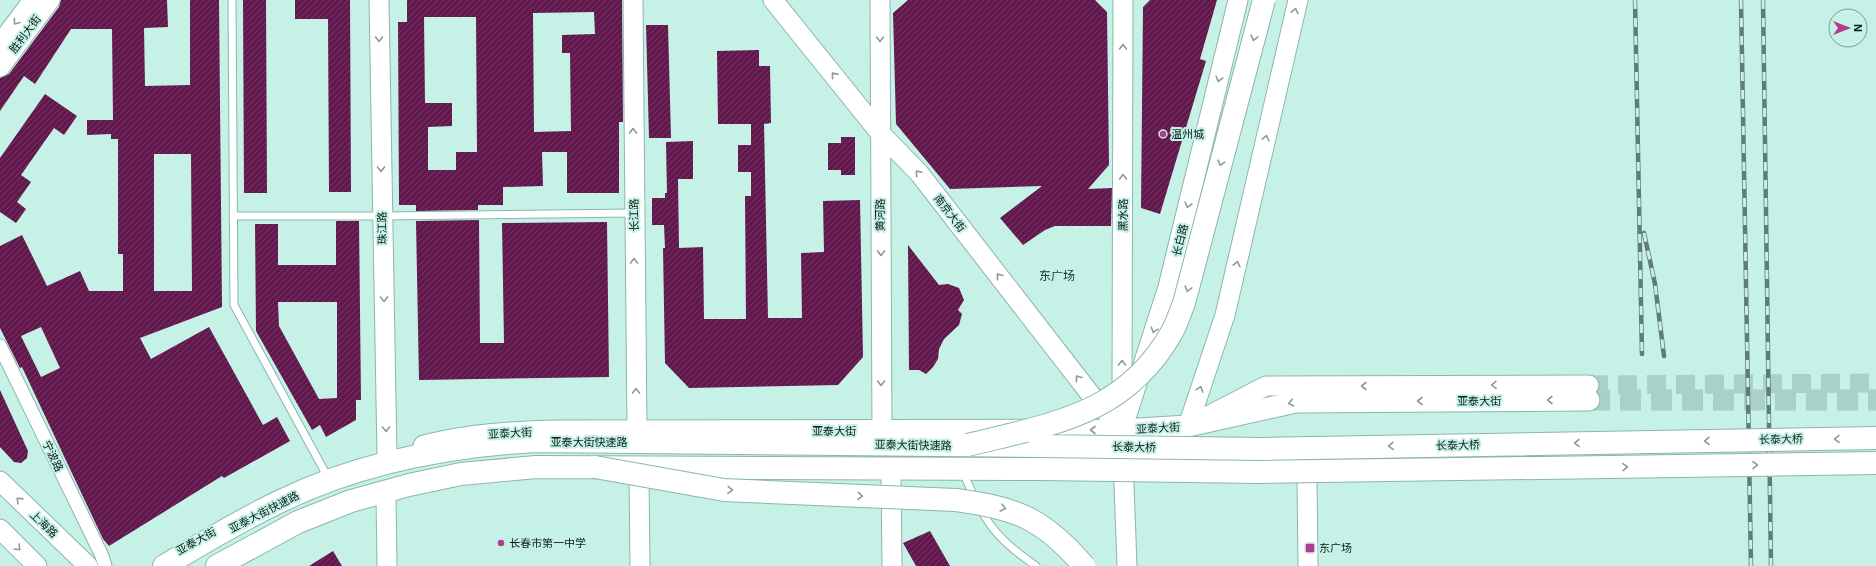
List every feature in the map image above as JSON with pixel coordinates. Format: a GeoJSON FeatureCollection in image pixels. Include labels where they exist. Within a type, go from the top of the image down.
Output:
{"type":"FeatureCollection","features":[{"type":"Feature","properties":{"kind":"highway"},"geometry":{"type":"LineString","coordinates":[[968,446],[1064,421],[1088,410],[1111,398],[1130,383],[1148,367],[1160,351],[1173,330],[1184,304],[1264,0]]}},
{"type":"Feature","properties":{"kind":"highway","name":"长泰大桥"},"geometry":{"type":"LineString","coordinates":[[1039,446],[1261,449],[1876,438]]}},
{"type":"Feature","properties":{"kind":"highway","name":"亚泰大街快速路"},"geometry":{"type":"LineString","coordinates":[[164,566],[284,500],[341,477],[406,458],[450,449],[535,441],[1039,446]]}},
{"type":"Feature","properties":{"kind":"highway","name":"亚泰大街快速路"},"geometry":{"type":"LineString","coordinates":[[217,566],[298,522],[351,501],[409,485],[461,474],[536,467],[1040,469],[1260,472],[1876,463]]}},
{"type":"Feature","properties":{"kind":"highway"},"geometry":{"type":"LineString","coordinates":[[595,467],[724,490],[956,500],[990,505],[1012,510],[1034,521],[1057,538],[1084,566]]}},
{"type":"Feature","properties":{"kind":"main road","name":"亚泰大街"},"geometry":{"type":"LineString","coordinates":[[152,566],[265,503],[326,474],[456,438],[498,432],[637,430],[1122,430],[1188,426],[1296,402],[1589,392]]}},
{"type":"Feature","properties":{"kind":"main road"},"geometry":{"type":"LineString","coordinates":[[228,566],[284,535],[351,507],[386,496],[427,486],[493,476],[639,474],[1124,478],[1420,459],[1591,466]]}},
{"type":"Feature","properties":{"kind":"street","name":"胜利大街"},"geometry":{"type":"LineString","coordinates":[[0,44],[33,0]]}},
{"type":"Feature","properties":{"kind":"street","name":"胜利大街"},"geometry":{"type":"LineString","coordinates":[[0,67],[50,0]]}},
{"type":"Feature","properties":{"kind":"street","name":"珠江路"},"geometry":{"type":"LineString","coordinates":[[378,0],[387,456]]}},
{"type":"Feature","properties":{"kind":"street","name":"长江路"},"geometry":{"type":"LineString","coordinates":[[633,0],[637,430]]}},
{"type":"Feature","properties":{"kind":"street","name":"南京大街"},"geometry":{"type":"LineString","coordinates":[[773,0],[880,133],[919,173],[1091,395],[1122,430]]}},
{"type":"Feature","properties":{"kind":"street","name":"黄河路"},"geometry":{"type":"LineString","coordinates":[[880,0],[882,431]]}},
{"type":"Feature","properties":{"kind":"street","name":"黑水路"},"geometry":{"type":"LineString","coordinates":[[1122,430],[1123,0]]}},
{"type":"Feature","properties":{"kind":"street","name":"长白路"},"geometry":{"type":"LineString","coordinates":[[1124,478],[1122,430],[1168,287],[1238,0]]}},
{"type":"Feature","properties":{"kind":"street"},"geometry":{"type":"LineString","coordinates":[[1188,426],[1225,315],[1298,0]]}},
{"type":"Feature","properties":{"kind":"street","name":"宁波路"},"geometry":{"type":"LineString","coordinates":[[0,346],[102,556],[105,566]]}},
{"type":"Feature","properties":{"kind":"street"},"geometry":{"type":"LineString","coordinates":[[1127,566],[1124,478],[1307,479],[1591,466]]}},
{"type":"Feature","properties":{"kind":"street"},"geometry":{"type":"LineString","coordinates":[[639,474],[640,566]]}},
{"type":"Feature","properties":{"kind":"street"},"geometry":{"type":"LineString","coordinates":[[891,477],[892,566]]}},
{"type":"Feature","properties":{"kind":"street"},"geometry":{"type":"LineString","coordinates":[[1307,479],[1308,566]]}},
{"type":"Feature","properties":{"kind":"street","name":"上海路"},"geometry":{"type":"LineString","coordinates":[[0,481],[88,566]]}},
{"type":"Feature","properties":{"kind":"street"},"geometry":{"type":"LineString","coordinates":[[386,496],[387,566]]}},
{"type":"Feature","properties":{"kind":"street"},"geometry":{"type":"LineString","coordinates":[[0,529],[37,566]]}},
{"type":"Feature","properties":{"kind":"lane"},"geometry":{"type":"LineString","coordinates":[[232,0],[234,305],[326,474]]}},
{"type":"Feature","properties":{"kind":"lane"},"geometry":{"type":"LineString","coordinates":[[233,216],[634,213]]}},
{"type":"Feature","properties":{"kind":"lane"},"geometry":{"type":"LineString","coordinates":[[965,477],[987,522],[1010,548],[1036,566]]}},
{"type":"Feature","properties":{"kind":"building"},"geometry":{"type":"Polygon","coordinates":[[[61,0],[167,0],[168,27],[144,28],[145,86],[190,85],[190,0],[219,0],[222,307],[140,338],[151,359],[209,327],[263,425],[277,417],[290,441],[224,478],[222,476],[109,546],[103,539],[22,367],[20,368],[0,328],[0,246],[22,235],[47,286],[80,271],[89,291],[123,291],[123,254],[118,254],[118,139],[111,139],[111,134],[87,135],[87,120],[113,120],[112,29],[71,29],[35,84],[24,76],[0,111],[0,78],[9,74],[59,7],[61,0]],[[154,154],[154,291],[192,291],[191,154],[154,154]],[[41,327],[21,336],[41,377],[60,368],[41,327]]]}},
{"type":"Feature","properties":{"kind":"building"},"geometry":{"type":"Polygon","coordinates":[[[243,0],[266,0],[267,193],[244,193],[243,0]]]}},
{"type":"Feature","properties":{"kind":"building"},"geometry":{"type":"Polygon","coordinates":[[[295,0],[350,0],[351,192],[329,192],[328,19],[295,19],[295,0]]]}},
{"type":"Feature","properties":{"kind":"building"},"geometry":{"type":"Polygon","coordinates":[[[407,0],[622,0],[623,122],[619,122],[619,193],[567,193],[567,152],[542,152],[543,186],[503,187],[503,205],[478,205],[478,210],[416,211],[416,205],[399,205],[398,22],[407,22],[407,0]],[[594,12],[533,13],[534,132],[571,131],[570,53],[562,53],[562,35],[595,34],[594,12]],[[424,17],[425,103],[452,103],[452,126],[428,127],[428,170],[456,170],[456,152],[477,152],[476,17],[424,17]]]}},
{"type":"Feature","properties":{"kind":"building"},"geometry":{"type":"Polygon","coordinates":[[[908,0],[1095,0],[1107,12],[1109,165],[1088,189],[1112,188],[1111,226],[1055,226],[1045,230],[1023,245],[1000,218],[1042,186],[950,189],[896,124],[893,13],[908,0]]]}},
{"type":"Feature","properties":{"kind":"building","name":"温州城"},"geometry":{"type":"Polygon","coordinates":[[[1150,0],[1217,0],[1200,59],[1206,61],[1160,214],[1141,208],[1143,7],[1150,0]]]}},
{"type":"Feature","properties":{"kind":"building"},"geometry":{"type":"Polygon","coordinates":[[[646,25],[668,25],[671,138],[649,138],[646,25]]]}},
{"type":"Feature","properties":{"kind":"building"},"geometry":{"type":"Polygon","coordinates":[[[759,50],[759,66],[770,66],[771,123],[764,124],[768,318],[802,318],[801,253],[824,252],[823,201],[860,200],[863,357],[838,385],[689,388],[665,363],[664,225],[652,225],[652,198],[665,198],[665,193],[667,193],[666,142],[693,141],[693,179],[678,179],[679,248],[703,247],[704,319],[746,319],[745,196],[751,196],[751,172],[738,172],[738,145],[751,145],[751,124],[718,124],[717,51],[759,50]]]}},
{"type":"Feature","properties":{"kind":"building"},"geometry":{"type":"Polygon","coordinates":[[[45,94],[77,116],[64,135],[54,128],[21,175],[31,182],[17,202],[26,209],[16,223],[0,212],[0,158],[45,94]]]}},
{"type":"Feature","properties":{"kind":"building"},"geometry":{"type":"Polygon","coordinates":[[[841,137],[855,137],[855,175],[841,175],[841,170],[828,170],[828,143],[841,143],[841,137]]]}},
{"type":"Feature","properties":{"kind":"building"},"geometry":{"type":"Polygon","coordinates":[[[479,220],[480,343],[504,343],[502,223],[607,222],[609,377],[419,380],[416,221],[479,220]]]}},
{"type":"Feature","properties":{"kind":"building"},"geometry":{"type":"Polygon","coordinates":[[[336,221],[359,221],[361,400],[356,400],[356,420],[326,437],[320,425],[312,430],[256,331],[255,224],[278,224],[278,265],[336,265],[336,221]],[[278,302],[279,326],[319,399],[337,398],[337,302],[278,302]]]}},
{"type":"Feature","properties":{"kind":"building"},"geometry":{"type":"Polygon","coordinates":[[[908,245],[939,285],[948,284],[959,288],[964,300],[958,310],[962,314],[959,325],[944,339],[939,349],[938,359],[926,374],[919,370],[909,370],[908,245]]]}},
{"type":"Feature","properties":{"kind":"building"},"geometry":{"type":"Polygon","coordinates":[[[0,390],[28,451],[27,458],[21,463],[14,462],[0,447],[0,390]]]}},
{"type":"Feature","properties":{"kind":"building"},"geometry":{"type":"Polygon","coordinates":[[[930,531],[950,566],[916,566],[903,543],[930,531]]]}},
{"type":"Feature","properties":{"kind":"building"},"geometry":{"type":"Polygon","coordinates":[[[333,551],[342,566],[309,566],[333,551]]]}},
{"type":"Feature","properties":{"kind":"tunnel"},"geometry":{"type":"LineString","coordinates":[[1589,385],[1876,383]]}},
{"type":"Feature","properties":{"kind":"tunnel"},"geometry":{"type":"LineString","coordinates":[[1589,400],[1876,400]]}},
{"type":"Feature","properties":{"kind":"railway"},"geometry":{"type":"LineString","coordinates":[[1635,0],[1642,354]]}},
{"type":"Feature","properties":{"kind":"railway"},"geometry":{"type":"LineString","coordinates":[[1741,0],[1751,566]]}},
{"type":"Feature","properties":{"kind":"railway"},"geometry":{"type":"LineString","coordinates":[[1763,0],[1771,566]]}},
{"type":"Feature","properties":{"kind":"railway"},"geometry":{"type":"LineString","coordinates":[[1644,233],[1655,284],[1664,356]]}},
{"type":"Feature","properties":{"kind":"place","name":"温州城"},"geometry":{"type":"Point","coordinates":[1163,134]}},
{"type":"Feature","properties":{"kind":"place","name":"长春市第一中学"},"geometry":{"type":"Point","coordinates":[501,543]}},
{"type":"Feature","properties":{"kind":"place","name":"东广场"},"geometry":{"type":"Point","coordinates":[1310,548]}},
{"type":"Feature","properties":{"kind":"district","name":"东广场"},"geometry":{"type":"Point","coordinates":[1057,276]}}]}
